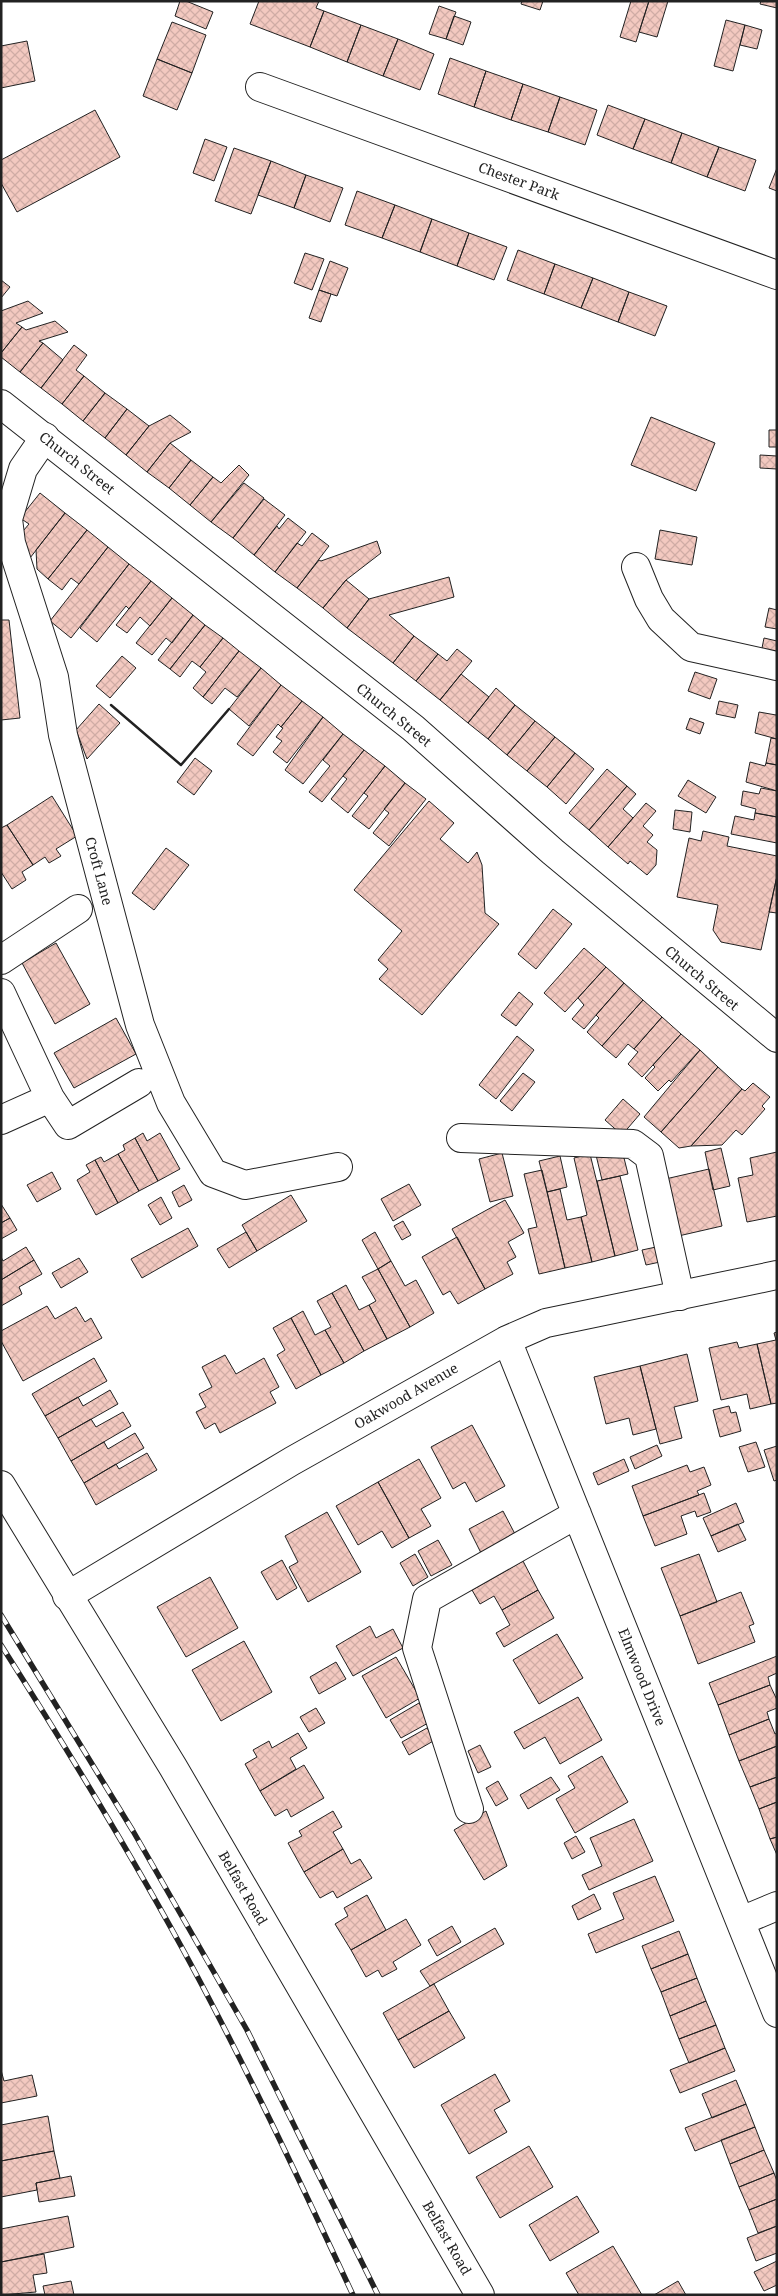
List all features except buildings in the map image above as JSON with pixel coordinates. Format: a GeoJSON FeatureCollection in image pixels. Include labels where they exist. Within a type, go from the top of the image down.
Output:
{"type":"FeatureCollection","features":[{"type":"Feature","properties":{"kind":"street","name":"Chester Park"},"geometry":{"type":"LineString","coordinates":[[260,87],[777,275]]}},
{"type":"Feature","properties":{"kind":"street","name":"Church Street"},"geometry":{"type":"LineString","coordinates":[[1,404],[412,728],[553,852],[777,1038]]}},
{"type":"Feature","properties":{"kind":"street","name":"Croft Lane"},"geometry":{"type":"LineString","coordinates":[[44,437],[24,469],[8,519],[11,543],[54,677],[63,735],[140,1025],[171,1103],[213,1173],[245,1185],[338,1167]]}},
{"type":"Feature","properties":{"kind":"street"},"geometry":{"type":"LineString","coordinates":[[636,567],[649,599],[662,619],[691,647],[777,666]]}},
{"type":"Feature","properties":{"kind":"street"},"geometry":{"type":"LineString","coordinates":[[1,960],[78,909]]}},
{"type":"Feature","properties":{"kind":"street"},"geometry":{"type":"LineString","coordinates":[[1,993],[50,1098],[68,1125],[139,1083]]}},
{"type":"Feature","properties":{"kind":"street"},"geometry":{"type":"LineString","coordinates":[[1,1120],[50,1098]]}},
{"type":"Feature","properties":{"kind":"street"},"geometry":{"type":"LineString","coordinates":[[460,1138],[633,1144],[649,1156],[680,1296]]}},
{"type":"Feature","properties":{"kind":"street","name":"Oakwood Avenue"},"geometry":{"type":"LineString","coordinates":[[67,1596],[300,1456],[507,1340],[546,1323],[777,1275]]}},
{"type":"Feature","properties":{"kind":"street","name":"Elmwood Drive"},"geometry":{"type":"LineString","coordinates":[[507,1340],[777,2013]]}},
{"type":"Feature","properties":{"kind":"street","name":"Belfast Road"},"geometry":{"type":"LineString","coordinates":[[1,1485],[173,1767],[480,2295]]}},
{"type":"Feature","properties":{"kind":"street"},"geometry":{"type":"LineString","coordinates":[[469,1809],[417,1648],[427,1599],[577,1514]]}},
{"type":"Feature","properties":{"kind":"street"},"geometry":{"type":"LineString","coordinates":[[741,1921],[777,1906]]}},
{"type":"Feature","properties":{"kind":"railway"},"geometry":{"type":"LineString","coordinates":[[1,1615],[133,1831],[247,2030],[378,2295]]}},
{"type":"Feature","properties":{"kind":"railway"},"geometry":{"type":"LineString","coordinates":[[1,1645],[94,1794],[181,1946],[248,2075],[353,2295]]}},
{"type":"Feature","properties":{"kind":"wall"},"geometry":{"type":"LineString","coordinates":[[111,705],[181,765],[229,709]]}}]}
